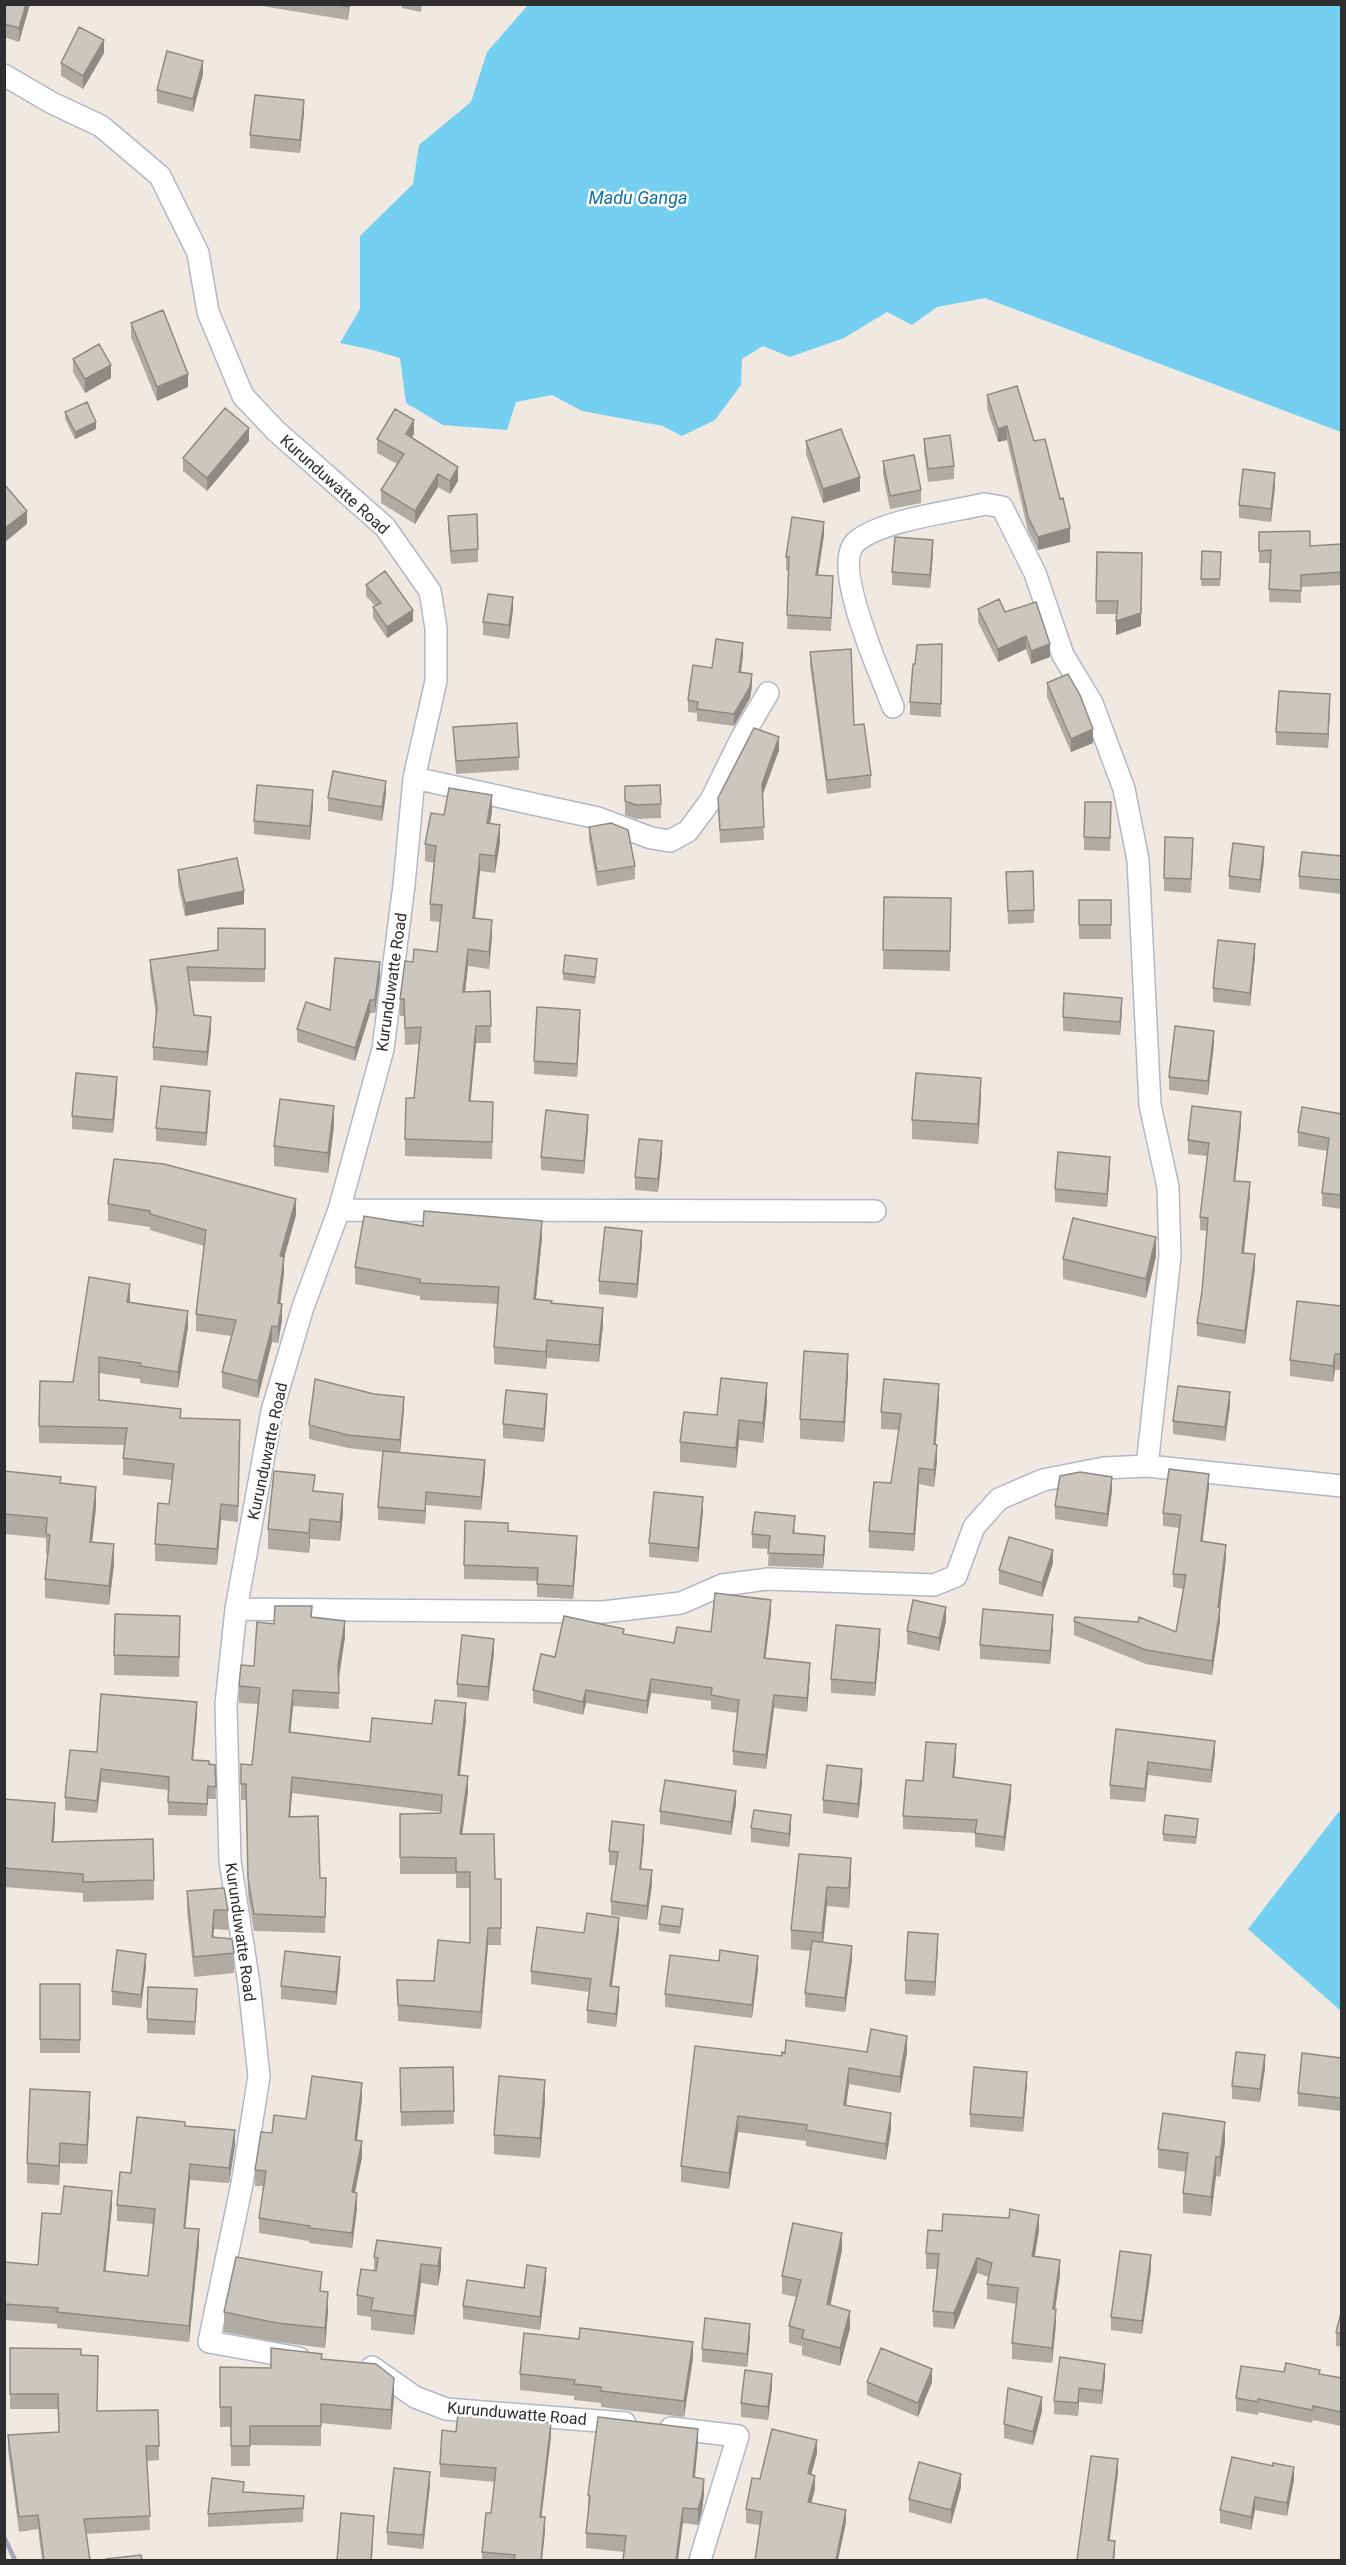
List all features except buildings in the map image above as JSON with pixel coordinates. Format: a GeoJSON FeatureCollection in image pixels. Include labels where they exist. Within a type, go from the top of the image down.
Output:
{"type":"FeatureCollection","features":[{"type":"Feature","properties":{"kind":"street","name":"Kurunduwatte Road"},"geometry":{"type":"LineString","coordinates":[[4,75],[52,103],[101,126],[160,176],[198,253],[208,312],[243,396],[276,431],[386,527],[430,591],[436,628],[436,681],[414,778],[404,885],[383,1049],[339,1210],[303,1307],[272,1411],[236,1609],[226,1704],[230,1861],[249,1984],[258,2076],[243,2184],[208,2342],[320,2360]]}},
{"type":"Feature","properties":{"kind":"street"},"geometry":{"type":"LineString","coordinates":[[893,707],[854,600],[847,565],[849,553],[855,542],[882,528],[985,504],[1002,507],[1035,573],[1063,655],[1092,703],[1124,789],[1138,860],[1150,1105],[1168,1187],[1170,1257],[1148,1466]]}},
{"type":"Feature","properties":{"kind":"street"},"geometry":{"type":"LineString","coordinates":[[414,778],[598,818],[651,838],[670,841],[688,831],[711,800],[742,736],[768,693]]}},
{"type":"Feature","properties":{"kind":"street"},"geometry":{"type":"LineString","coordinates":[[339,1210],[875,1211]]}},
{"type":"Feature","properties":{"kind":"street"},"geometry":{"type":"LineString","coordinates":[[236,1609],[603,1612],[681,1603],[722,1585],[768,1579],[934,1585],[956,1575],[974,1527],[999,1499],[1043,1480],[1104,1468],[1148,1466],[1341,1486]]}},
{"type":"Feature","properties":{"kind":"street","name":"Kurunduwatte Road"},"geometry":{"type":"LineString","coordinates":[[353,2365],[376,2367],[415,2397],[446,2409],[591,2419],[738,2436],[700,2560]]}},
{"type":"Feature","properties":{"kind":"water","name":"Madu Ganga"},"geometry":{"type":"Polygon","coordinates":[[[528,5],[1341,5],[1341,432],[985,298],[937,307],[912,325],[887,312],[844,338],[790,357],[763,346],[742,359],[741,385],[715,420],[682,436],[663,426],[582,411],[552,395],[516,402],[507,430],[443,425],[406,403],[400,358],[340,343],[360,309],[360,236],[413,184],[419,145],[471,102],[487,52],[528,5]]]}},
{"type":"Feature","properties":{"kind":"water"},"geometry":{"type":"Polygon","coordinates":[[[1341,1809],[1341,2011],[1248,1929],[1341,1809]]]}},
{"type":"Feature","properties":{"kind":"railway"},"geometry":{"type":"LineString","coordinates":[[4,2537],[15,2560]]}}]}
